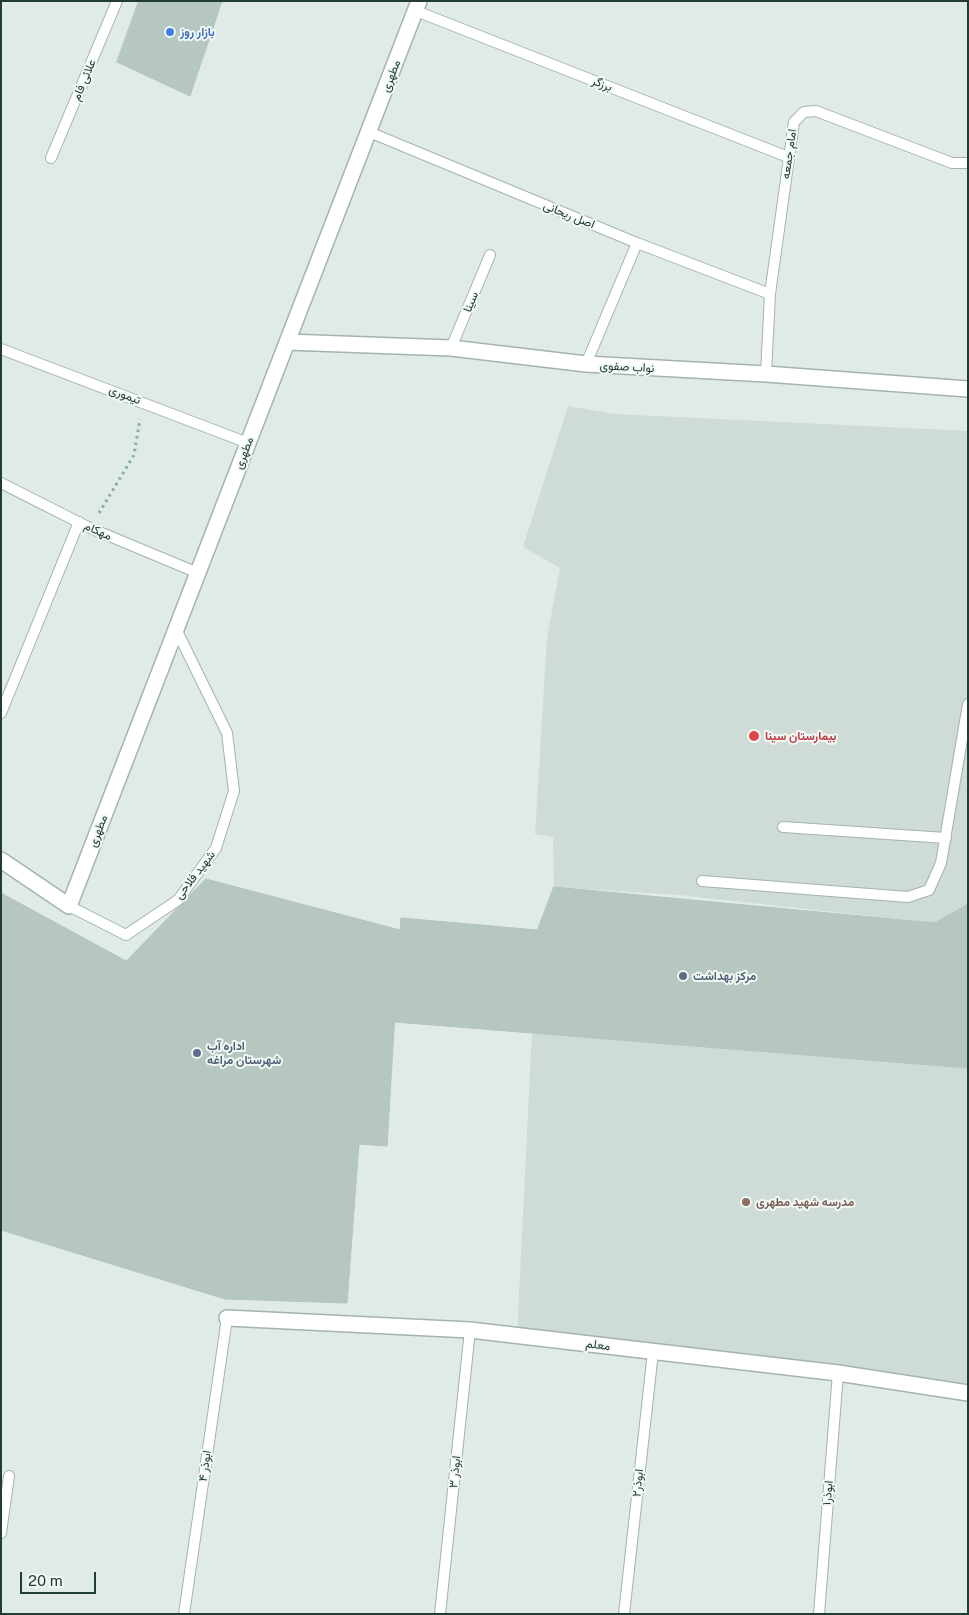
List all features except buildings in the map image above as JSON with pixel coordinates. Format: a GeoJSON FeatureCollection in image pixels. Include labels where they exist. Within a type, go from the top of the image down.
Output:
{"type":"FeatureCollection","features":[{"type":"Feature","properties":{"kind":"street","name":"مطهری"},"geometry":{"type":"LineString","coordinates":[[69,906],[418,6]]}},
{"type":"Feature","properties":{"kind":"street","name":"نواب صفوی"},"geometry":{"type":"LineString","coordinates":[[287,342],[451,348],[586,364],[766,374],[968,389]]}},
{"type":"Feature","properties":{"kind":"street","name":"شهید فلاحی"},"geometry":{"type":"LineString","coordinates":[[1,860],[69,906]]}},
{"type":"Feature","properties":{"kind":"street","name":"معلم"},"geometry":{"type":"LineString","coordinates":[[226,1318],[470,1330],[838,1373],[968,1394]]}},
{"type":"Feature","properties":{"kind":"lane","name":"علائی فام"},"geometry":{"type":"LineString","coordinates":[[51,158],[117,1]]}},
{"type":"Feature","properties":{"kind":"lane","name":"برزگر"},"geometry":{"type":"LineString","coordinates":[[418,6],[788,157]]}},
{"type":"Feature","properties":{"kind":"lane","name":"امام جمعه"},"geometry":{"type":"LineString","coordinates":[[766,374],[770,294],[794,122],[804,112],[816,111],[952,163],[968,163]]}},
{"type":"Feature","properties":{"kind":"lane","name":"اصل ریحانی"},"geometry":{"type":"LineString","coordinates":[[368,132],[637,243],[770,294]]}},
{"type":"Feature","properties":{"kind":"lane"},"geometry":{"type":"LineString","coordinates":[[586,364],[637,243]]}},
{"type":"Feature","properties":{"kind":"lane","name":"سینا"},"geometry":{"type":"LineString","coordinates":[[451,348],[490,255]]}},
{"type":"Feature","properties":{"kind":"lane","name":"تیموری"},"geometry":{"type":"LineString","coordinates":[[1,349],[248,443]]}},
{"type":"Feature","properties":{"kind":"lane","name":"مهکام"},"geometry":{"type":"LineString","coordinates":[[1,482],[90,528],[198,573]]}},
{"type":"Feature","properties":{"kind":"lane"},"geometry":{"type":"LineString","coordinates":[[1,713],[79,522]]}},
{"type":"Feature","properties":{"kind":"lane","name":"شهید فلاحی"},"geometry":{"type":"LineString","coordinates":[[69,906],[126,935],[178,900],[216,848],[234,791],[226,733],[176,629]]}},
{"type":"Feature","properties":{"kind":"lane"},"geometry":{"type":"LineString","coordinates":[[702,881],[908,896],[929,890],[941,863],[968,704]]}},
{"type":"Feature","properties":{"kind":"lane"},"geometry":{"type":"LineString","coordinates":[[784,827],[946,838]]}},
{"type":"Feature","properties":{"kind":"lane","name":"ابوذر ۴"},"geometry":{"type":"LineString","coordinates":[[184,1614],[226,1318]]}},
{"type":"Feature","properties":{"kind":"lane","name":"ابوذر ۳"},"geometry":{"type":"LineString","coordinates":[[440,1614],[470,1330]]}},
{"type":"Feature","properties":{"kind":"lane","name":"ابوذر۲"},"geometry":{"type":"LineString","coordinates":[[624,1614],[653,1352]]}},
{"type":"Feature","properties":{"kind":"lane","name":"ابوذر۱"},"geometry":{"type":"LineString","coordinates":[[818,1614],[838,1373]]}},
{"type":"Feature","properties":{"kind":"lane"},"geometry":{"type":"LineString","coordinates":[[1,1534],[9,1476]]}},
{"type":"Feature","properties":{"kind":"path"},"geometry":{"type":"LineString","coordinates":[[90,528],[134,455],[138,426],[147,403]]}},
{"type":"Feature","properties":{"kind":"shaded area","name":"بیمارستان سینا"},"geometry":{"type":"Polygon","coordinates":[[[568,406],[615,414],[968,431],[968,904],[935,923],[679,895],[554,887],[553,837],[535,834],[547,638],[560,568],[523,547],[568,406]]]}},
{"type":"Feature","properties":{"kind":"shaded area","name":"مدرسه شهید مطهری"},"geometry":{"type":"Polygon","coordinates":[[[532,1033],[968,1068],[968,1393],[517,1335],[532,1033]]]}},
{"type":"Feature","properties":{"kind":"place","name":"بازار روز"},"geometry":{"type":"Point","coordinates":[170,32]}},
{"type":"Feature","properties":{"kind":"place","name":"بیمارستان سینا"},"geometry":{"type":"Point","coordinates":[754,736]}},
{"type":"Feature","properties":{"kind":"place","name":"مرکز بهداشت"},"geometry":{"type":"Point","coordinates":[683,976]}},
{"type":"Feature","properties":{"kind":"place","name":"اداره آب شهرستان مراغه"},"geometry":{"type":"Point","coordinates":[197,1053]}},
{"type":"Feature","properties":{"kind":"place","name":"مدرسه شهید مطهری"},"geometry":{"type":"Point","coordinates":[746,1202]}}]}
